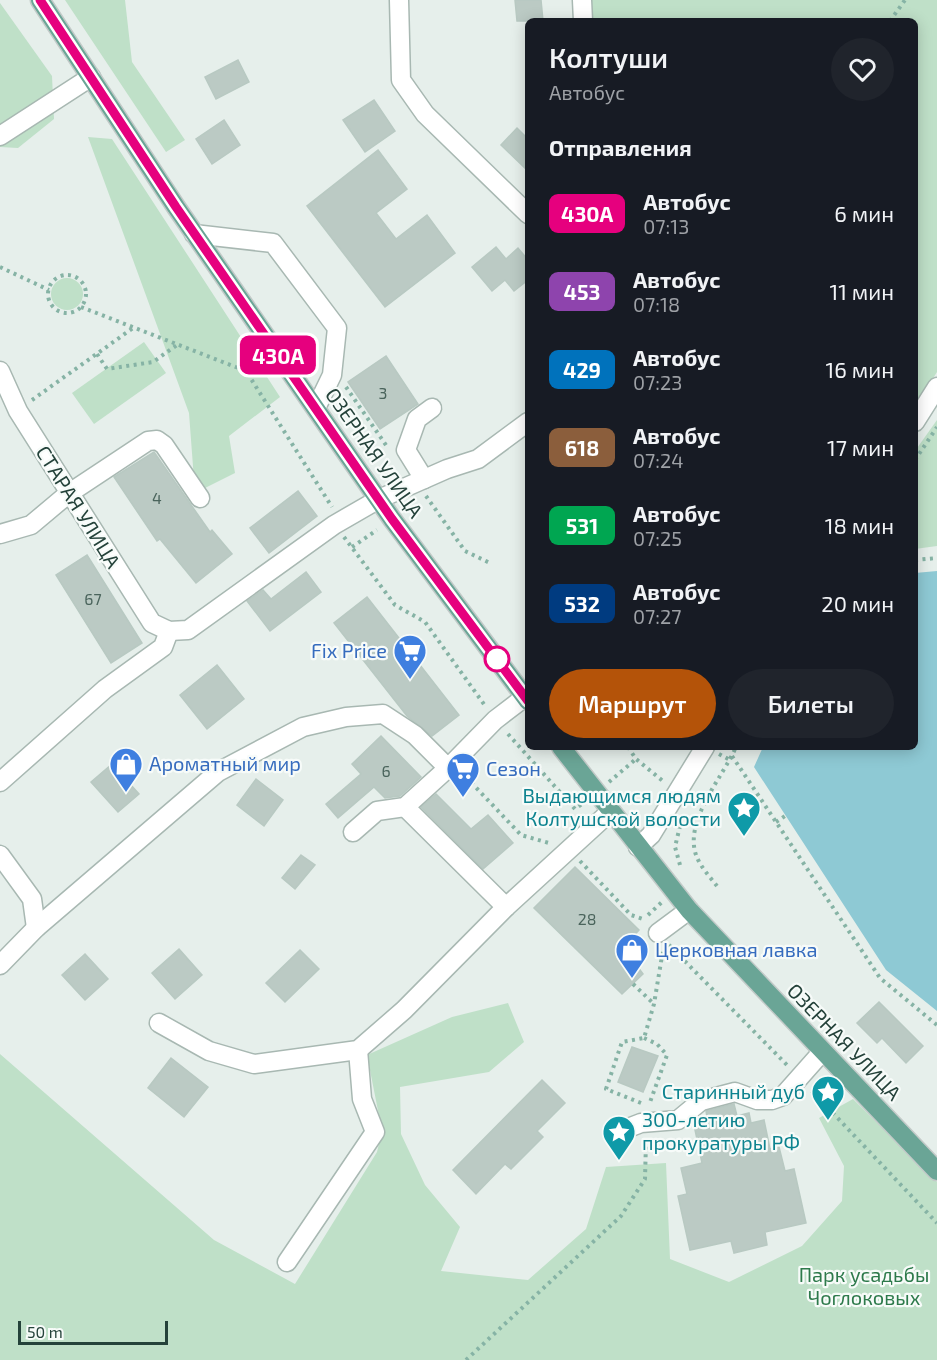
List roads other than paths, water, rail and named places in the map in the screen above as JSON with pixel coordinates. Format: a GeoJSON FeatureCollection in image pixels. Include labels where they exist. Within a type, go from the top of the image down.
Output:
{"type":"FeatureCollection","features":[{"type":"Feature","properties":{"kind":"main road","name":"ОЗЕРНАЯ УЛИЦА"},"geometry":{"type":"LineString","coordinates":[[40,0],[194,234],[379,499],[525,696]]}},
{"type":"Feature","properties":{"kind":"main road","name":"ОЗЕРНАЯ УЛИЦА"},"geometry":{"type":"LineString","coordinates":[[563,750],[689,910],[937,1172]]}},
{"type":"Feature","properties":{"kind":"street"},"geometry":{"type":"LineString","coordinates":[[399,0],[401,80],[425,114],[525,211]]}},
{"type":"Feature","properties":{"kind":"street"},"geometry":{"type":"LineString","coordinates":[[582,0],[583,18]]}},
{"type":"Feature","properties":{"kind":"street"},"geometry":{"type":"LineString","coordinates":[[0,136],[91,77]]}},
{"type":"Feature","properties":{"kind":"street"},"geometry":{"type":"LineString","coordinates":[[194,234],[273,243],[337,328],[332,375],[316,408]]}},
{"type":"Feature","properties":{"kind":"street","name":"СТАРАЯ УЛИЦА"},"geometry":{"type":"LineString","coordinates":[[0,371],[18,411],[68,494],[152,623],[169,631]]}},
{"type":"Feature","properties":{"kind":"street"},"geometry":{"type":"LineString","coordinates":[[918,417],[937,387]]}},
{"type":"Feature","properties":{"kind":"street"},"geometry":{"type":"LineString","coordinates":[[424,479],[406,450],[417,419],[432,408]]}},
{"type":"Feature","properties":{"kind":"street"},"geometry":{"type":"LineString","coordinates":[[0,782],[105,689],[163,647],[169,631],[188,630],[338,523],[379,499],[478,459],[525,424]]}},
{"type":"Feature","properties":{"kind":"street"},"geometry":{"type":"LineString","coordinates":[[0,534],[31,525],[68,494],[148,441],[157,440],[164,445],[200,498]]}},
{"type":"Feature","properties":{"kind":"street"},"geometry":{"type":"LineString","coordinates":[[353,832],[377,811],[405,807],[448,768],[495,720],[525,700]]}},
{"type":"Feature","properties":{"kind":"street"},"geometry":{"type":"LineString","coordinates":[[0,965],[36,928],[218,772],[303,727],[346,717],[383,714],[415,735],[448,768]]}},
{"type":"Feature","properties":{"kind":"street"},"geometry":{"type":"LineString","coordinates":[[638,847],[651,835],[709,755]]}},
{"type":"Feature","properties":{"kind":"street"},"geometry":{"type":"LineString","coordinates":[[405,807],[506,907]]}},
{"type":"Feature","properties":{"kind":"street"},"geometry":{"type":"LineString","coordinates":[[159,1023],[209,1051],[254,1064],[358,1050],[404,1010],[506,907],[611,811]]}},
{"type":"Feature","properties":{"kind":"street"},"geometry":{"type":"LineString","coordinates":[[0,855],[32,899],[36,928]]}},
{"type":"Feature","properties":{"kind":"street"},"geometry":{"type":"LineString","coordinates":[[658,933],[689,910]]}},
{"type":"Feature","properties":{"kind":"street"},"geometry":{"type":"LineString","coordinates":[[287,1262],[375,1132],[362,1099],[358,1050]]}},
{"type":"Feature","properties":{"kind":"street"},"geometry":{"type":"LineString","coordinates":[[623,1130],[647,1123],[678,1120],[701,1101],[735,1092],[757,1100],[772,1100],[783,1096],[822,1053]]}},
{"type":"Feature","properties":{"kind":"water"},"geometry":{"type":"Polygon","coordinates":[[[937,571],[937,1011],[886,970],[754,767],[762,750],[918,750],[918,573],[937,571]]]}},
{"type":"Feature","properties":{"kind":"place","name":"Fix Price"},"geometry":{"type":"Point","coordinates":[410,680]}},
{"type":"Feature","properties":{"kind":"place","name":"Ароматный мир"},"geometry":{"type":"Point","coordinates":[126,793]}},
{"type":"Feature","properties":{"kind":"place","name":"Сезон"},"geometry":{"type":"Point","coordinates":[463,798]}},
{"type":"Feature","properties":{"kind":"place","name":"Выдающимся людям Колтушской волости"},"geometry":{"type":"Point","coordinates":[744,837]}},
{"type":"Feature","properties":{"kind":"place","name":"Церковная лавка"},"geometry":{"type":"Point","coordinates":[632,979]}},
{"type":"Feature","properties":{"kind":"place","name":"Старинный дуб"},"geometry":{"type":"Point","coordinates":[828,1121]}},
{"type":"Feature","properties":{"kind":"place","name":"300-летию прокуратуры РФ"},"geometry":{"type":"Point","coordinates":[619,1161]}},
{"type":"Feature","properties":{"kind":"park label","name":"Парк усадьбы Чоглоковых"},"geometry":{"type":"Point","coordinates":[864,1286]}}]}
